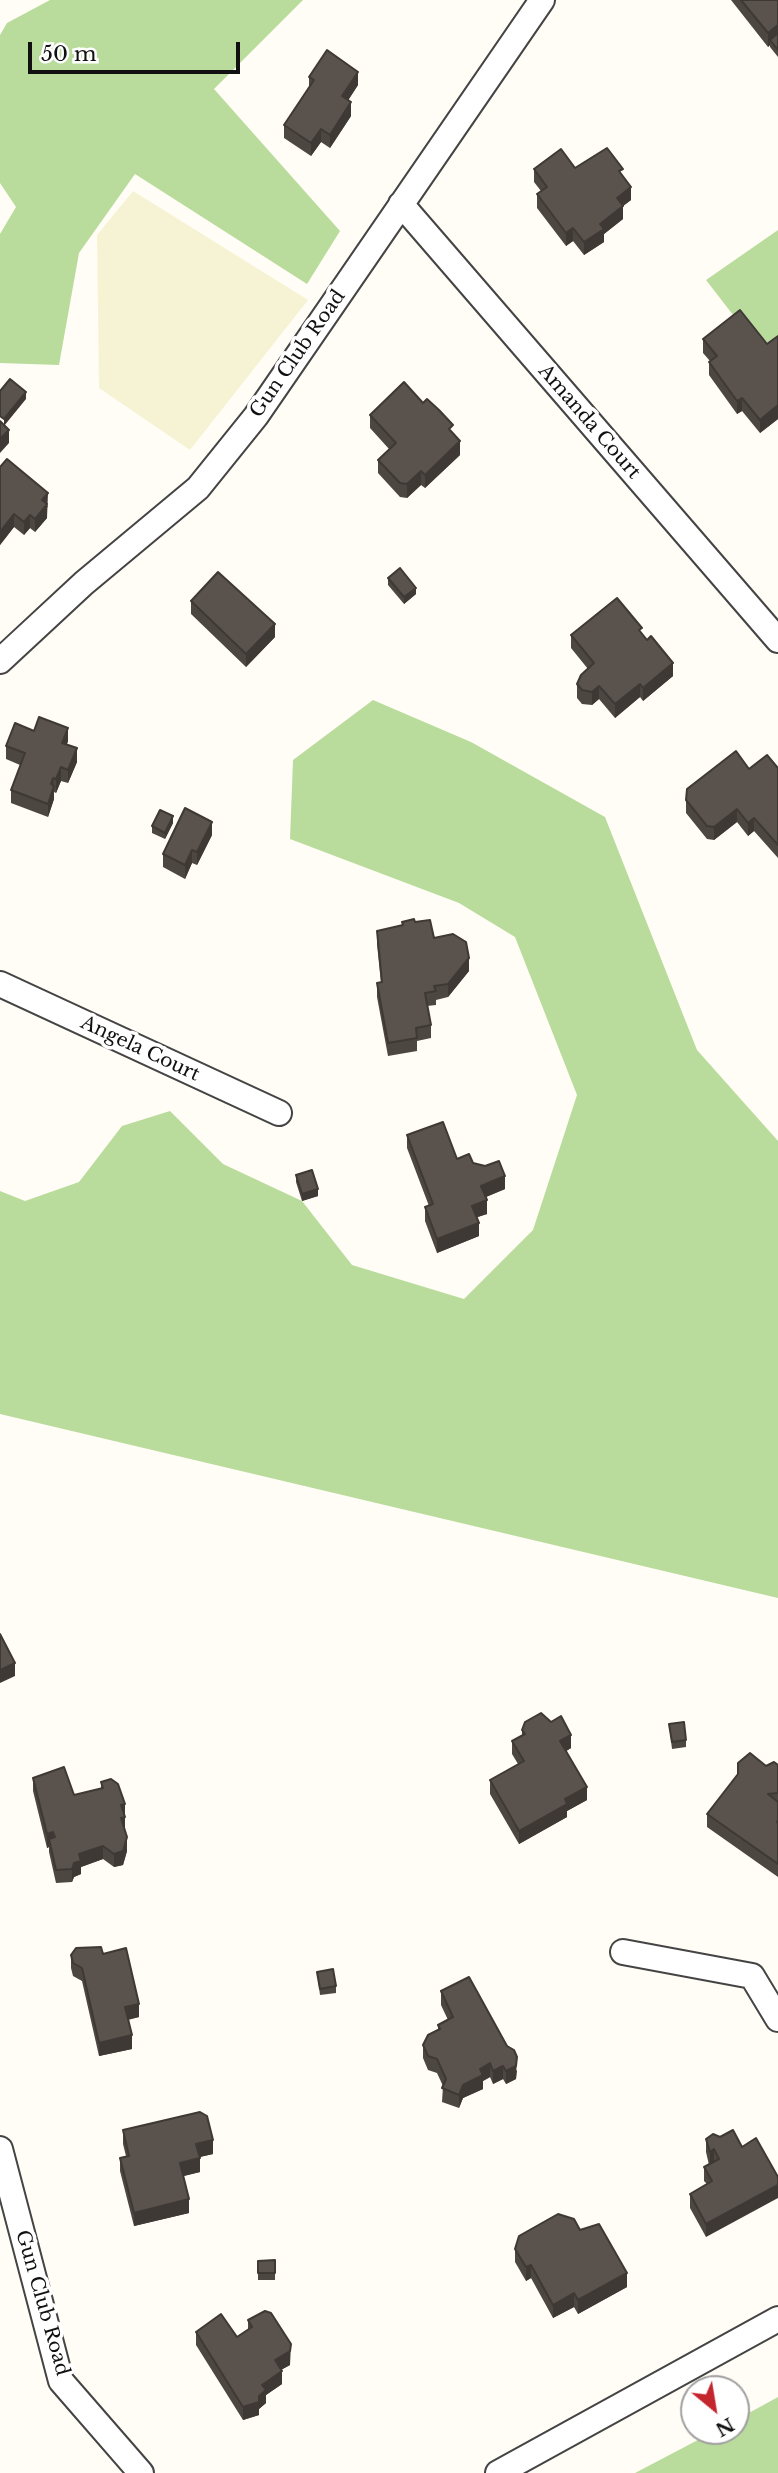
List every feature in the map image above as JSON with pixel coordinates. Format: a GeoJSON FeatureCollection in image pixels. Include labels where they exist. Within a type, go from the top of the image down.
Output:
{"type":"FeatureCollection","features":[{"type":"Feature","properties":{"kind":"street","name":"Gun Club Road"},"geometry":{"type":"LineString","coordinates":[[0,661],[84,583],[198,488],[256,416],[542,0]]}},
{"type":"Feature","properties":{"kind":"street","name":"Amanda Court"},"geometry":{"type":"LineString","coordinates":[[401,204],[778,640]]}},
{"type":"Feature","properties":{"kind":"street","name":"Angela Court"},"geometry":{"type":"LineString","coordinates":[[0,984],[279,1113]]}},
{"type":"Feature","properties":{"kind":"street"},"geometry":{"type":"LineString","coordinates":[[623,1952],[752,1976],[778,2019]]}},
{"type":"Feature","properties":{"kind":"street","name":"Gun Club Road"},"geometry":{"type":"LineString","coordinates":[[0,2149],[61,2381],[141,2473]]}},
{"type":"Feature","properties":{"kind":"street"},"geometry":{"type":"LineString","coordinates":[[498,2473],[778,2319]]}},
{"type":"Feature","properties":{"kind":"shaded area"},"geometry":{"type":"Polygon","coordinates":[[[133,191],[308,300],[190,450],[99,388],[97,235],[133,191]]]}},
{"type":"Feature","properties":{"kind":"green space"},"geometry":{"type":"Polygon","coordinates":[[[50,0],[303,0],[214,89],[340,231],[307,284],[135,174],[79,253],[59,365],[0,363],[0,234],[16,207],[0,183],[0,35],[7,23],[50,0]]]}},
{"type":"Feature","properties":{"kind":"green space"},"geometry":{"type":"Polygon","coordinates":[[[778,230],[778,373],[706,280],[778,230]]]}},
{"type":"Feature","properties":{"kind":"green space"},"geometry":{"type":"Polygon","coordinates":[[[373,700],[471,742],[605,817],[697,1050],[778,1141],[778,1598],[0,1414],[0,1191],[25,1201],[79,1182],[122,1126],[170,1111],[223,1164],[302,1201],[352,1265],[464,1299],[533,1230],[577,1095],[515,937],[459,903],[290,839],[293,760],[373,700]]]}},
{"type":"Feature","properties":{"kind":"green space"},"geometry":{"type":"Polygon","coordinates":[[[778,2397],[778,2473],[635,2473],[688,2445],[750,2445],[750,2412],[778,2397]]]}},
{"type":"Feature","properties":{"kind":"building"},"geometry":{"type":"Polygon","coordinates":[[[741,0],[778,0],[778,25],[768,33],[741,0]]]}},
{"type":"Feature","properties":{"kind":"building"},"geometry":{"type":"Polygon","coordinates":[[[778,33],[778,50],[770,40],[778,33]]]}},
{"type":"Feature","properties":{"kind":"building"},"geometry":{"type":"Polygon","coordinates":[[[327,50],[358,72],[342,96],[351,102],[330,135],[321,129],[311,143],[284,125],[314,80],[309,77],[327,50]]]}},
{"type":"Feature","properties":{"kind":"building"},"geometry":{"type":"Polygon","coordinates":[[[607,148],[623,169],[619,171],[631,187],[617,198],[623,206],[600,224],[604,229],[584,242],[573,228],[566,233],[537,194],[547,187],[534,169],[561,149],[575,168],[607,148]]]}},
{"type":"Feature","properties":{"kind":"building"},"geometry":{"type":"Polygon","coordinates":[[[740,310],[767,344],[778,336],[778,405],[760,420],[742,398],[737,401],[709,362],[717,356],[703,339],[740,310]]]}},
{"type":"Feature","properties":{"kind":"building"},"geometry":{"type":"Polygon","coordinates":[[[10,379],[26,392],[4,419],[0,416],[0,391],[10,379]]]}},
{"type":"Feature","properties":{"kind":"building"},"geometry":{"type":"Polygon","coordinates":[[[404,382],[423,403],[427,399],[439,410],[453,425],[449,429],[460,441],[425,475],[421,471],[407,484],[400,483],[378,460],[396,443],[370,415],[404,382]]]}},
{"type":"Feature","properties":{"kind":"building"},"geometry":{"type":"Polygon","coordinates":[[[0,421],[9,430],[0,439],[0,421]]]}},
{"type":"Feature","properties":{"kind":"building"},"geometry":{"type":"Polygon","coordinates":[[[7,459],[48,493],[42,500],[47,504],[35,519],[30,515],[24,522],[14,514],[0,532],[0,467],[7,459]]]}},
{"type":"Feature","properties":{"kind":"building"},"geometry":{"type":"Polygon","coordinates":[[[400,568],[416,588],[404,597],[388,578],[400,568]]]}},
{"type":"Feature","properties":{"kind":"building"},"geometry":{"type":"Polygon","coordinates":[[[218,572],[275,624],[246,654],[191,601],[218,572]]]}},
{"type":"Feature","properties":{"kind":"building"},"geometry":{"type":"Polygon","coordinates":[[[617,598],[642,628],[639,630],[647,640],[651,636],[673,663],[643,688],[640,684],[615,704],[599,686],[592,692],[582,690],[577,684],[581,675],[594,663],[571,635],[617,598]]]}},
{"type":"Feature","properties":{"kind":"building"},"geometry":{"type":"Polygon","coordinates":[[[39,717],[68,728],[62,743],[77,748],[68,770],[61,767],[56,779],[53,778],[51,784],[54,786],[48,804],[11,790],[25,753],[6,746],[15,723],[34,731],[39,717]]]}},
{"type":"Feature","properties":{"kind":"building"},"geometry":{"type":"Polygon","coordinates":[[[736,751],[749,769],[767,755],[778,768],[778,845],[754,818],[748,823],[737,809],[714,827],[707,826],[686,800],[687,789],[736,751]]]}},
{"type":"Feature","properties":{"kind":"building"},"geometry":{"type":"Polygon","coordinates":[[[185,808],[212,822],[197,852],[192,850],[185,865],[163,854],[185,808]]]}},
{"type":"Feature","properties":{"kind":"building"},"geometry":{"type":"Polygon","coordinates":[[[160,810],[173,816],[165,833],[152,826],[160,810]]]}},
{"type":"Feature","properties":{"kind":"building"},"geometry":{"type":"Polygon","coordinates":[[[414,919],[415,922],[430,920],[434,938],[453,934],[466,942],[469,958],[448,984],[434,986],[436,991],[425,993],[431,1025],[416,1028],[417,1038],[388,1043],[377,983],[382,982],[377,931],[403,925],[402,922],[414,919]]]}},
{"type":"Feature","properties":{"kind":"building"},"geometry":{"type":"Polygon","coordinates":[[[443,1122],[457,1159],[469,1154],[473,1163],[485,1166],[499,1161],[505,1176],[481,1186],[487,1200],[472,1206],[479,1223],[437,1239],[425,1207],[433,1204],[407,1135],[443,1122]]]}},
{"type":"Feature","properties":{"kind":"building"},"geometry":{"type":"Polygon","coordinates":[[[312,1170],[318,1189],[302,1194],[296,1175],[312,1170]]]}},
{"type":"Feature","properties":{"kind":"building"},"geometry":{"type":"Polygon","coordinates":[[[0,1634],[15,1663],[0,1670],[0,1634]]]}},
{"type":"Feature","properties":{"kind":"building"},"geometry":{"type":"Polygon","coordinates":[[[541,1713],[551,1722],[561,1716],[571,1735],[560,1741],[587,1787],[565,1799],[567,1804],[519,1831],[490,1780],[524,1761],[512,1741],[525,1734],[522,1730],[525,1722],[541,1713]]]}},
{"type":"Feature","properties":{"kind":"building"},"geometry":{"type":"Polygon","coordinates":[[[684,1722],[686,1740],[672,1742],[669,1724],[684,1722]]]}},
{"type":"Feature","properties":{"kind":"building"},"geometry":{"type":"Polygon","coordinates":[[[750,1753],[766,1766],[774,1762],[778,1765],[778,1793],[768,1794],[778,1802],[778,1864],[707,1814],[738,1774],[738,1763],[750,1753]]]}},
{"type":"Feature","properties":{"kind":"building"},"geometry":{"type":"Polygon","coordinates":[[[64,1767],[74,1795],[103,1788],[101,1782],[111,1779],[118,1784],[125,1804],[121,1805],[125,1817],[121,1818],[127,1837],[123,1851],[114,1854],[103,1846],[79,1854],[81,1861],[74,1863],[72,1869],[56,1870],[49,1839],[55,1837],[53,1832],[47,1834],[33,1778],[64,1767]]]}},
{"type":"Feature","properties":{"kind":"building"},"geometry":{"type":"Polygon","coordinates":[[[101,1947],[103,1954],[126,1948],[139,2004],[125,2007],[132,2035],[99,2043],[82,1968],[73,1963],[71,1955],[76,1948],[101,1947]]]}},
{"type":"Feature","properties":{"kind":"building"},"geometry":{"type":"Polygon","coordinates":[[[333,1969],[336,1986],[320,1989],[317,1972],[333,1969]]]}},
{"type":"Feature","properties":{"kind":"building"},"geometry":{"type":"Polygon","coordinates":[[[469,1977],[507,2046],[514,2050],[517,2057],[516,2066],[506,2071],[503,2066],[493,2071],[490,2063],[480,2069],[483,2075],[463,2085],[459,2095],[442,2088],[446,2079],[437,2059],[428,2056],[423,2045],[428,2035],[440,2029],[438,2025],[453,2017],[441,1991],[469,1977]]]}},
{"type":"Feature","properties":{"kind":"building"},"geometry":{"type":"Polygon","coordinates":[[[200,2112],[207,2116],[213,2140],[196,2144],[200,2158],[180,2163],[189,2199],[134,2213],[120,2158],[129,2156],[123,2130],[200,2112]]]}},
{"type":"Feature","properties":{"kind":"building"},"geometry":{"type":"Polygon","coordinates":[[[733,2130],[742,2147],[756,2138],[778,2177],[778,2185],[706,2224],[690,2194],[712,2181],[704,2167],[719,2159],[714,2149],[710,2152],[706,2139],[713,2134],[720,2137],[733,2130]]]}},
{"type":"Feature","properties":{"kind":"building"},"geometry":{"type":"Polygon","coordinates":[[[558,2214],[574,2219],[580,2230],[599,2224],[627,2273],[578,2300],[574,2293],[553,2305],[531,2265],[526,2267],[515,2249],[519,2236],[558,2214]]]}},
{"type":"Feature","properties":{"kind":"building"},"geometry":{"type":"Polygon","coordinates":[[[275,2260],[275,2273],[258,2273],[258,2261],[275,2260]]]}},
{"type":"Feature","properties":{"kind":"building"},"geometry":{"type":"Polygon","coordinates":[[[265,2311],[271,2313],[291,2344],[290,2351],[275,2360],[282,2371],[262,2385],[266,2390],[259,2396],[259,2402],[243,2407],[196,2332],[221,2314],[237,2337],[252,2327],[248,2320],[265,2311]]]}}]}
